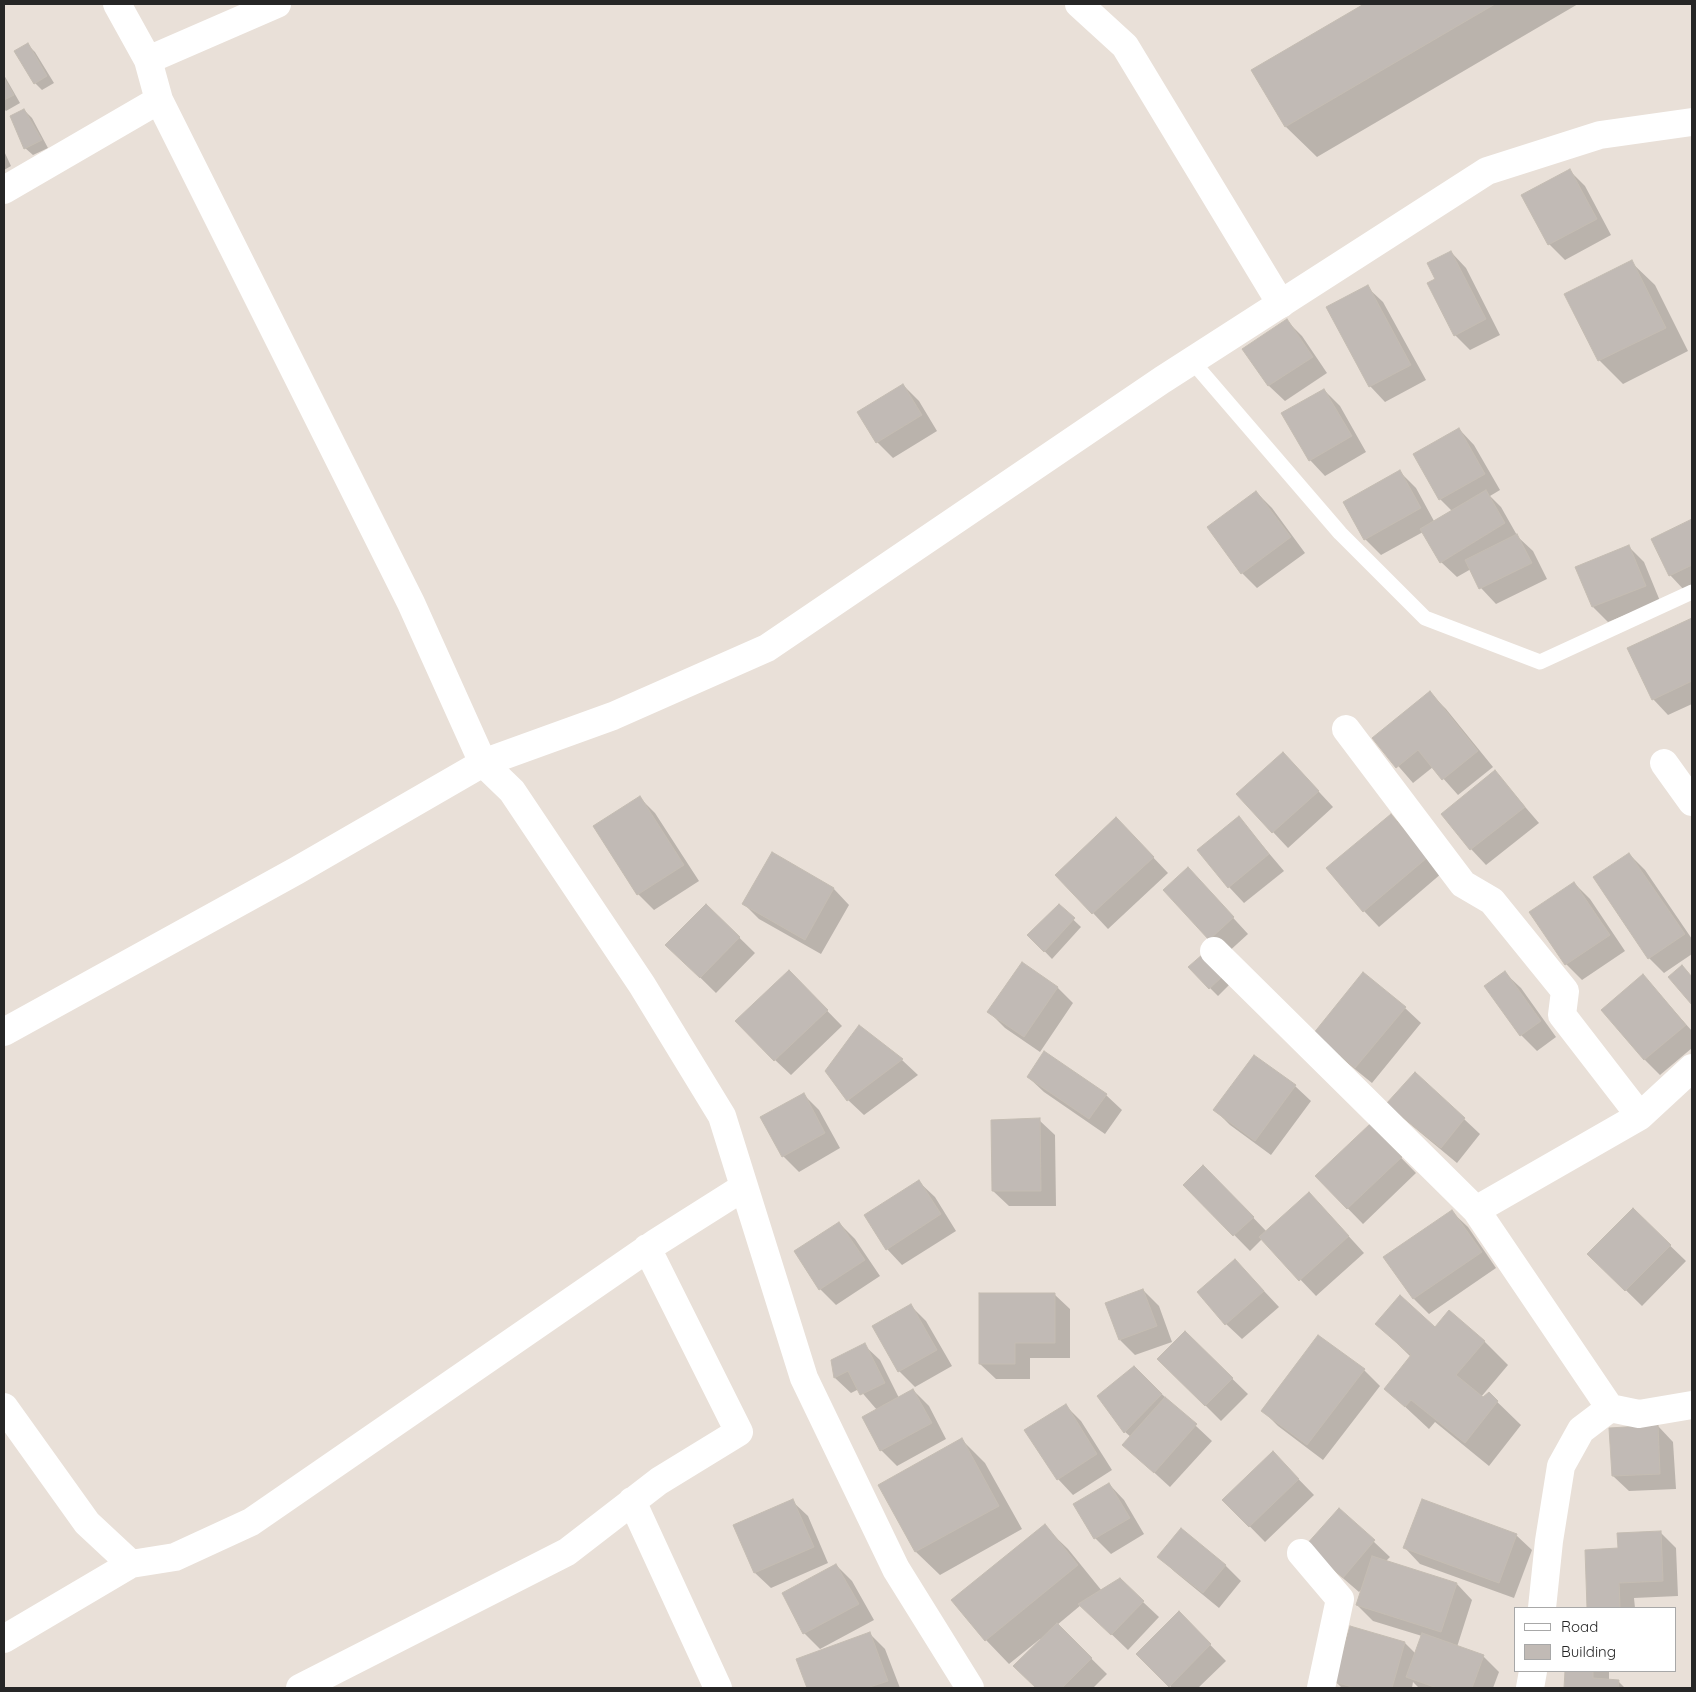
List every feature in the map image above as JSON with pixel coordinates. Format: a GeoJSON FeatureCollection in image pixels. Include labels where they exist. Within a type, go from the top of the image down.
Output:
{"type":"FeatureCollection","features":[{"type":"Feature","properties":{"kind":"street"},"geometry":{"type":"LineString","coordinates":[[117,4],[148,60],[160,100],[410,603],[482,763],[512,791],[647,994],[722,1116],[804,1378],[896,1569],[970,1688]]}},
{"type":"Feature","properties":{"kind":"street"},"geometry":{"type":"LineString","coordinates":[[148,60],[277,4]]}},
{"type":"Feature","properties":{"kind":"street"},"geometry":{"type":"LineString","coordinates":[[1079,4],[1125,46],[1281,304]]}},
{"type":"Feature","properties":{"kind":"street"},"geometry":{"type":"LineString","coordinates":[[4,190],[160,100]]}},
{"type":"Feature","properties":{"kind":"street"},"geometry":{"type":"LineString","coordinates":[[4,1032],[296,871],[482,763],[613,716],[767,648],[1192,361],[1488,171],[1600,135],[1692,122]]}},
{"type":"Feature","properties":{"kind":"street"},"geometry":{"type":"LineString","coordinates":[[1346,729],[1463,884],[1492,901],[1565,991],[1562,1015],[1640,1116]]}},
{"type":"Feature","properties":{"kind":"street"},"geometry":{"type":"LineString","coordinates":[[1664,763],[1692,802]]}},
{"type":"Feature","properties":{"kind":"street"},"geometry":{"type":"LineString","coordinates":[[1214,951],[1476,1210],[1610,1408],[1639,1414],[1692,1405]]}},
{"type":"Feature","properties":{"kind":"street"},"geometry":{"type":"LineString","coordinates":[[1476,1210],[1640,1116],[1692,1068]]}},
{"type":"Feature","properties":{"kind":"street"},"geometry":{"type":"LineString","coordinates":[[4,1639],[131,1564],[175,1557],[251,1522],[647,1248],[744,1187]]}},
{"type":"Feature","properties":{"kind":"street"},"geometry":{"type":"LineString","coordinates":[[300,1688],[567,1552],[659,1481],[739,1432],[647,1248]]}},
{"type":"Feature","properties":{"kind":"street"},"geometry":{"type":"LineString","coordinates":[[4,1407],[87,1523],[131,1564]]}},
{"type":"Feature","properties":{"kind":"street"},"geometry":{"type":"LineString","coordinates":[[1542,1607],[1549,1541],[1561,1466],[1581,1430],[1610,1408]]}},
{"type":"Feature","properties":{"kind":"street"},"geometry":{"type":"LineString","coordinates":[[632,1501],[718,1688]]}},
{"type":"Feature","properties":{"kind":"street"},"geometry":{"type":"LineString","coordinates":[[1301,1553],[1340,1599],[1321,1688]]}},
{"type":"Feature","properties":{"kind":"street"},"geometry":{"type":"LineString","coordinates":[[1530,1688],[1533,1672]]}},
{"type":"Feature","properties":{"kind":"lane"},"geometry":{"type":"LineString","coordinates":[[1192,361],[1340,533],[1425,618],[1540,662],[1692,592]]}},
{"type":"Feature","properties":{"kind":"building"},"geometry":{"type":"Polygon","coordinates":[[[1364,4],[1495,4],[1285,127],[1251,70],[1364,4]]]}},
{"type":"Feature","properties":{"kind":"building"},"geometry":{"type":"Polygon","coordinates":[[[28,43],[47,76],[34,84],[14,51],[28,43]]]}},
{"type":"Feature","properties":{"kind":"building"},"geometry":{"type":"Polygon","coordinates":[[[4,78],[14,95],[4,100],[4,78]]]}},
{"type":"Feature","properties":{"kind":"building"},"geometry":{"type":"Polygon","coordinates":[[[24,109],[42,140],[24,149],[10,116],[24,109]]]}},
{"type":"Feature","properties":{"kind":"building"},"geometry":{"type":"Polygon","coordinates":[[[1570,169],[1597,219],[1548,245],[1521,195],[1570,169]]]}},
{"type":"Feature","properties":{"kind":"building"},"geometry":{"type":"Polygon","coordinates":[[[1451,251],[1486,319],[1454,336],[1427,283],[1435,279],[1427,263],[1451,251]]]}},
{"type":"Feature","properties":{"kind":"building"},"geometry":{"type":"Polygon","coordinates":[[[1632,260],[1666,328],[1598,361],[1564,294],[1632,260]]]}},
{"type":"Feature","properties":{"kind":"building"},"geometry":{"type":"Polygon","coordinates":[[[1368,285],[1411,365],[1369,387],[1326,307],[1368,285]]]}},
{"type":"Feature","properties":{"kind":"building"},"geometry":{"type":"Polygon","coordinates":[[[1287,319],[1313,357],[1268,386],[1242,349],[1287,319]]]}},
{"type":"Feature","properties":{"kind":"building"},"geometry":{"type":"Polygon","coordinates":[[[903,384],[922,415],[876,443],[857,412],[903,384]]]}},
{"type":"Feature","properties":{"kind":"building"},"geometry":{"type":"Polygon","coordinates":[[[1324,389],[1352,436],[1309,461],[1281,413],[1324,389]]]}},
{"type":"Feature","properties":{"kind":"building"},"geometry":{"type":"Polygon","coordinates":[[[1459,428],[1485,474],[1439,500],[1413,454],[1459,428]]]}},
{"type":"Feature","properties":{"kind":"building"},"geometry":{"type":"Polygon","coordinates":[[[1400,470],[1421,508],[1364,540],[1343,502],[1400,470]]]}},
{"type":"Feature","properties":{"kind":"building"},"geometry":{"type":"Polygon","coordinates":[[[1486,490],[1505,523],[1440,563],[1420,529],[1486,490]]]}},
{"type":"Feature","properties":{"kind":"building"},"geometry":{"type":"Polygon","coordinates":[[[1256,491],[1291,537],[1241,574],[1207,527],[1256,491]]]}},
{"type":"Feature","properties":{"kind":"building"},"geometry":{"type":"Polygon","coordinates":[[[1692,519],[1692,565],[1669,576],[1651,539],[1692,519]]]}},
{"type":"Feature","properties":{"kind":"building"},"geometry":{"type":"Polygon","coordinates":[[[1517,534],[1532,563],[1479,589],[1465,560],[1517,534]]]}},
{"type":"Feature","properties":{"kind":"building"},"geometry":{"type":"Polygon","coordinates":[[[1629,545],[1646,586],[1592,607],[1575,567],[1629,545]]]}},
{"type":"Feature","properties":{"kind":"building"},"geometry":{"type":"Polygon","coordinates":[[[1692,618],[1692,681],[1652,700],[1627,648],[1692,618]]]}},
{"type":"Feature","properties":{"kind":"building"},"geometry":{"type":"Polygon","coordinates":[[[1430,691],[1478,751],[1442,780],[1418,750],[1396,768],[1372,738],[1430,691]]]}},
{"type":"Feature","properties":{"kind":"building"},"geometry":{"type":"Polygon","coordinates":[[[1283,752],[1319,791],[1272,833],[1236,794],[1283,752]]]}},
{"type":"Feature","properties":{"kind":"building"},"geometry":{"type":"Polygon","coordinates":[[[1495,770],[1525,807],[1470,850],[1441,814],[1495,770]]]}},
{"type":"Feature","properties":{"kind":"building"},"geometry":{"type":"Polygon","coordinates":[[[640,796],[684,865],[637,895],[593,826],[640,796]]]}},
{"type":"Feature","properties":{"kind":"building"},"geometry":{"type":"Polygon","coordinates":[[[1391,814],[1428,857],[1363,912],[1326,868],[1391,814]]]}},
{"type":"Feature","properties":{"kind":"building"},"geometry":{"type":"Polygon","coordinates":[[[1239,816],[1269,854],[1228,888],[1197,850],[1239,816]]]}},
{"type":"Feature","properties":{"kind":"building"},"geometry":{"type":"Polygon","coordinates":[[[1116,817],[1154,857],[1092,914],[1055,875],[1116,817]]]}},
{"type":"Feature","properties":{"kind":"building"},"geometry":{"type":"Polygon","coordinates":[[[772,852],[834,888],[805,940],[742,904],[772,852]]]}},
{"type":"Feature","properties":{"kind":"building"},"geometry":{"type":"Polygon","coordinates":[[[1629,853],[1685,934],[1648,959],[1593,877],[1629,853]]]}},
{"type":"Feature","properties":{"kind":"building"},"geometry":{"type":"Polygon","coordinates":[[[1188,867],[1234,917],[1209,940],[1163,890],[1188,867]]]}},
{"type":"Feature","properties":{"kind":"building"},"geometry":{"type":"Polygon","coordinates":[[[1574,882],[1610,935],[1565,965],[1529,912],[1574,882]]]}},
{"type":"Feature","properties":{"kind":"building"},"geometry":{"type":"Polygon","coordinates":[[[706,904],[740,937],[700,978],[665,945],[706,904]]]}},
{"type":"Feature","properties":{"kind":"building"},"geometry":{"type":"Polygon","coordinates":[[[1059,904],[1075,918],[1044,952],[1027,935],[1059,904]]]}},
{"type":"Feature","properties":{"kind":"building"},"geometry":{"type":"Polygon","coordinates":[[[1203,954],[1223,976],[1209,989],[1188,967],[1203,954]]]}},
{"type":"Feature","properties":{"kind":"building"},"geometry":{"type":"Polygon","coordinates":[[[1022,962],[1058,987],[1024,1037],[987,1012],[1022,962]]]}},
{"type":"Feature","properties":{"kind":"building"},"geometry":{"type":"Polygon","coordinates":[[[1682,965],[1692,977],[1692,1005],[1668,977],[1682,965]]]}},
{"type":"Feature","properties":{"kind":"building"},"geometry":{"type":"Polygon","coordinates":[[[789,970],[828,1010],[774,1061],[735,1021],[789,970]]]}},
{"type":"Feature","properties":{"kind":"building"},"geometry":{"type":"Polygon","coordinates":[[[1505,971],[1541,1021],[1520,1036],[1484,986],[1505,971]]]}},
{"type":"Feature","properties":{"kind":"building"},"geometry":{"type":"Polygon","coordinates":[[[1363,972],[1406,1007],[1355,1068],[1313,1034],[1363,972]]]}},
{"type":"Feature","properties":{"kind":"building"},"geometry":{"type":"Polygon","coordinates":[[[1643,974],[1686,1025],[1644,1060],[1601,1010],[1643,974]]]}},
{"type":"Feature","properties":{"kind":"building"},"geometry":{"type":"Polygon","coordinates":[[[859,1025],[903,1059],[847,1101],[825,1071],[859,1025]]]}},
{"type":"Feature","properties":{"kind":"building"},"geometry":{"type":"Polygon","coordinates":[[[1044,1051],[1107,1094],[1089,1119],[1027,1077],[1044,1051]]]}},
{"type":"Feature","properties":{"kind":"building"},"geometry":{"type":"Polygon","coordinates":[[[1254,1055],[1296,1085],[1255,1141],[1213,1110],[1254,1055]]]}},
{"type":"Feature","properties":{"kind":"building"},"geometry":{"type":"Polygon","coordinates":[[[1415,1072],[1465,1118],[1441,1148],[1386,1104],[1415,1072]]]}},
{"type":"Feature","properties":{"kind":"building"},"geometry":{"type":"Polygon","coordinates":[[[804,1093],[825,1133],[782,1157],[760,1117],[804,1093]]]}},
{"type":"Feature","properties":{"kind":"building"},"geometry":{"type":"Polygon","coordinates":[[[1040,1118],[1041,1191],[992,1191],[991,1120],[1040,1118]]]}},
{"type":"Feature","properties":{"kind":"building"},"geometry":{"type":"Polygon","coordinates":[[[1370,1124],[1402,1157],[1347,1209],[1315,1176],[1370,1124]]]}},
{"type":"Feature","properties":{"kind":"building"},"geometry":{"type":"Polygon","coordinates":[[[1203,1165],[1254,1217],[1233,1236],[1183,1185],[1203,1165]]]}},
{"type":"Feature","properties":{"kind":"building"},"geometry":{"type":"Polygon","coordinates":[[[919,1180],[941,1214],[886,1250],[864,1215],[919,1180]]]}},
{"type":"Feature","properties":{"kind":"building"},"geometry":{"type":"Polygon","coordinates":[[[1309,1192],[1349,1236],[1299,1281],[1259,1237],[1309,1192]]]}},
{"type":"Feature","properties":{"kind":"building"},"geometry":{"type":"Polygon","coordinates":[[[1633,1208],[1671,1245],[1625,1291],[1587,1254],[1633,1208]]]}},
{"type":"Feature","properties":{"kind":"building"},"geometry":{"type":"Polygon","coordinates":[[[1452,1210],[1482,1252],[1413,1299],[1383,1257],[1452,1210]]]}},
{"type":"Feature","properties":{"kind":"building"},"geometry":{"type":"Polygon","coordinates":[[[839,1222],[865,1260],[819,1290],[794,1251],[839,1222]]]}},
{"type":"Feature","properties":{"kind":"building"},"geometry":{"type":"Polygon","coordinates":[[[1235,1259],[1264,1291],[1225,1325],[1197,1292],[1235,1259]]]}},
{"type":"Feature","properties":{"kind":"building"},"geometry":{"type":"Polygon","coordinates":[[[1143,1289],[1157,1326],[1119,1340],[1105,1303],[1143,1289]]]}},
{"type":"Feature","properties":{"kind":"building"},"geometry":{"type":"Polygon","coordinates":[[[979,1293],[1055,1293],[1055,1343],[1015,1343],[1015,1364],[979,1364],[979,1293]]]}},
{"type":"Feature","properties":{"kind":"building"},"geometry":{"type":"Polygon","coordinates":[[[1400,1295],[1435,1327],[1449,1310],[1485,1341],[1456,1375],[1483,1397],[1489,1392],[1498,1401],[1465,1443],[1411,1400],[1405,1407],[1384,1389],[1411,1355],[1375,1324],[1400,1295]]]}},
{"type":"Feature","properties":{"kind":"building"},"geometry":{"type":"Polygon","coordinates":[[[911,1304],[937,1350],[898,1372],[872,1326],[911,1304]]]}},
{"type":"Feature","properties":{"kind":"building"},"geometry":{"type":"Polygon","coordinates":[[[1185,1331],[1233,1378],[1205,1406],[1157,1359],[1185,1331]]]}},
{"type":"Feature","properties":{"kind":"building"},"geometry":{"type":"Polygon","coordinates":[[[1318,1335],[1365,1369],[1307,1445],[1261,1411],[1318,1335]]]}},
{"type":"Feature","properties":{"kind":"building"},"geometry":{"type":"Polygon","coordinates":[[[865,1343],[885,1383],[860,1395],[848,1371],[834,1378],[831,1360],[865,1343]]]}},
{"type":"Feature","properties":{"kind":"building"},"geometry":{"type":"Polygon","coordinates":[[[1134,1366],[1162,1394],[1124,1433],[1097,1396],[1134,1366]]]}},
{"type":"Feature","properties":{"kind":"building"},"geometry":{"type":"Polygon","coordinates":[[[913,1389],[932,1423],[880,1451],[862,1417],[913,1389]]]}},
{"type":"Feature","properties":{"kind":"building"},"geometry":{"type":"Polygon","coordinates":[[[1165,1397],[1197,1424],[1154,1473],[1122,1445],[1165,1397]]]}},
{"type":"Feature","properties":{"kind":"building"},"geometry":{"type":"Polygon","coordinates":[[[1066,1404],[1097,1454],[1057,1480],[1024,1430],[1066,1404]]]}},
{"type":"Feature","properties":{"kind":"building"},"geometry":{"type":"Polygon","coordinates":[[[1658,1425],[1660,1474],[1612,1476],[1609,1428],[1658,1425]]]}},
{"type":"Feature","properties":{"kind":"building"},"geometry":{"type":"Polygon","coordinates":[[[962,1438],[999,1506],[915,1552],[878,1485],[962,1438]]]}},
{"type":"Feature","properties":{"kind":"building"},"geometry":{"type":"Polygon","coordinates":[[[1273,1451],[1299,1479],[1249,1527],[1222,1500],[1273,1451]]]}},
{"type":"Feature","properties":{"kind":"building"},"geometry":{"type":"Polygon","coordinates":[[[1109,1483],[1130,1518],[1094,1539],[1073,1504],[1109,1483]]]}},
{"type":"Feature","properties":{"kind":"building"},"geometry":{"type":"Polygon","coordinates":[[[793,1499],[814,1547],[754,1573],[733,1525],[793,1499]]]}},
{"type":"Feature","properties":{"kind":"building"},"geometry":{"type":"Polygon","coordinates":[[[1422,1499],[1517,1534],[1499,1583],[1403,1548],[1422,1499]]]}},
{"type":"Feature","properties":{"kind":"building"},"geometry":{"type":"Polygon","coordinates":[[[1339,1508],[1375,1540],[1343,1578],[1306,1545],[1339,1508]]]}},
{"type":"Feature","properties":{"kind":"building"},"geometry":{"type":"Polygon","coordinates":[[[1045,1524],[1078,1565],[985,1641],[951,1600],[1045,1524]]]}},
{"type":"Feature","properties":{"kind":"building"},"geometry":{"type":"Polygon","coordinates":[[[1181,1528],[1226,1565],[1203,1593],[1157,1557],[1181,1528]]]}},
{"type":"Feature","properties":{"kind":"building"},"geometry":{"type":"Polygon","coordinates":[[[1661,1531],[1663,1581],[1619,1583],[1620,1607],[1587,1607],[1585,1550],[1618,1548],[1617,1533],[1661,1531]]]}},
{"type":"Feature","properties":{"kind":"building"},"geometry":{"type":"Polygon","coordinates":[[[1372,1556],[1457,1583],[1441,1632],[1356,1605],[1372,1556]]]}},
{"type":"Feature","properties":{"kind":"building"},"geometry":{"type":"Polygon","coordinates":[[[836,1564],[859,1604],[803,1634],[782,1593],[836,1564]]]}},
{"type":"Feature","properties":{"kind":"building"},"geometry":{"type":"Polygon","coordinates":[[[1120,1578],[1144,1601],[1111,1635],[1078,1604],[1120,1578]]]}},
{"type":"Feature","properties":{"kind":"building"},"geometry":{"type":"Polygon","coordinates":[[[1179,1611],[1211,1644],[1169,1687],[1136,1654],[1179,1611]]]}},
{"type":"Feature","properties":{"kind":"building"},"geometry":{"type":"Polygon","coordinates":[[[1057,1623],[1092,1658],[1062,1688],[1036,1688],[1013,1666],[1057,1623]]]}},
{"type":"Feature","properties":{"kind":"building"},"geometry":{"type":"Polygon","coordinates":[[[1350,1626],[1405,1642],[1392,1688],[1356,1688],[1334,1682],[1350,1626]]]}},
{"type":"Feature","properties":{"kind":"building"},"geometry":{"type":"Polygon","coordinates":[[[870,1632],[888,1681],[867,1688],[807,1688],[796,1659],[870,1632]]]}},
{"type":"Feature","properties":{"kind":"building"},"geometry":{"type":"Polygon","coordinates":[[[1422,1633],[1484,1655],[1472,1688],[1437,1688],[1406,1677],[1422,1633]]]}},
{"type":"Feature","properties":{"kind":"building"},"geometry":{"type":"Polygon","coordinates":[[[1565,1672],[1593,1672],[1593,1678],[1619,1680],[1618,1688],[1564,1688],[1565,1672]]]}}]}
